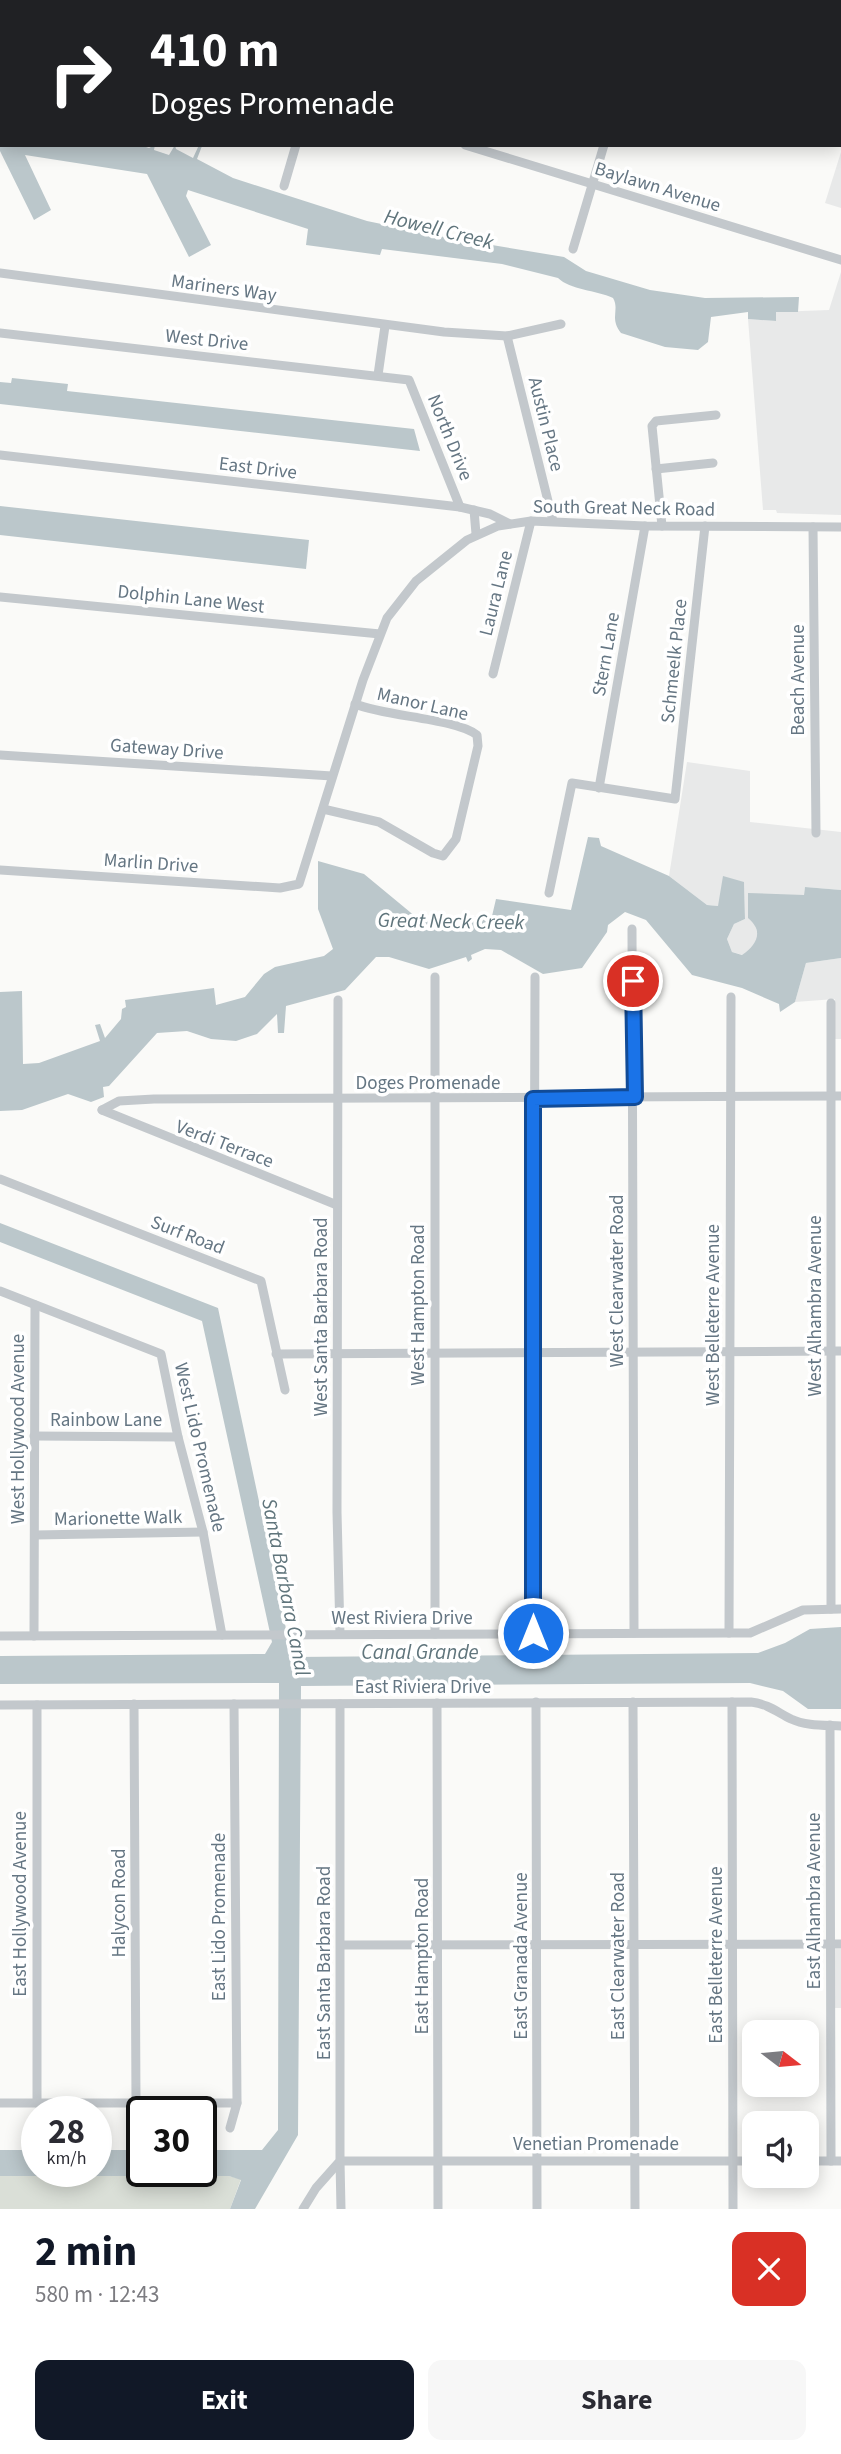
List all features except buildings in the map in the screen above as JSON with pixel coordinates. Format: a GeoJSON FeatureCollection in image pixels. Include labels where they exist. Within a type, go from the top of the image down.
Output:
{"type":"FeatureCollection","features":[{"type":"Feature","properties":{"kind":"street"},"geometry":{"type":"LineString","coordinates":[[284,186],[295,147]]}},
{"type":"Feature","properties":{"kind":"street","name":"Baylawn Avenue"},"geometry":{"type":"LineString","coordinates":[[472,147],[841,260]]}},
{"type":"Feature","properties":{"kind":"street"},"geometry":{"type":"LineString","coordinates":[[573,249],[603,147]]}},
{"type":"Feature","properties":{"kind":"street","name":"Mariners Way"},"geometry":{"type":"LineString","coordinates":[[0,274],[444,332],[507,336],[561,324]]}},
{"type":"Feature","properties":{"kind":"street"},"geometry":{"type":"LineString","coordinates":[[378,375],[385,326]]}},
{"type":"Feature","properties":{"kind":"street","name":"West Drive"},"geometry":{"type":"LineString","coordinates":[[0,333],[409,380]]}},
{"type":"Feature","properties":{"kind":"street","name":"Austin Place"},"geometry":{"type":"LineString","coordinates":[[507,336],[553,522]]}},
{"type":"Feature","properties":{"kind":"street","name":"North Drive"},"geometry":{"type":"LineString","coordinates":[[409,380],[460,507]]}},
{"type":"Feature","properties":{"kind":"street"},"geometry":{"type":"LineString","coordinates":[[662,526],[652,426],[656,421],[716,415]]}},
{"type":"Feature","properties":{"kind":"street","name":"East Drive"},"geometry":{"type":"LineString","coordinates":[[0,455],[460,507],[510,524]]}},
{"type":"Feature","properties":{"kind":"street"},"geometry":{"type":"LineString","coordinates":[[656,469],[713,463]]}},
{"type":"Feature","properties":{"kind":"street"},"geometry":{"type":"LineString","coordinates":[[474,510],[476,534]]}},
{"type":"Feature","properties":{"kind":"street","name":"South Great Neck Road"},"geometry":{"type":"LineString","coordinates":[[299,884],[355,704],[387,618],[416,581],[439,560],[476,534],[531,521],[645,526],[841,527]]}},
{"type":"Feature","properties":{"kind":"street","name":"Laura Lane"},"geometry":{"type":"LineString","coordinates":[[493,674],[531,521]]}},
{"type":"Feature","properties":{"kind":"street","name":"Stern Lane"},"geometry":{"type":"LineString","coordinates":[[599,788],[645,526]]}},
{"type":"Feature","properties":{"kind":"street","name":"Schmeelk Place"},"geometry":{"type":"LineString","coordinates":[[599,788],[675,799],[705,526]]}},
{"type":"Feature","properties":{"kind":"street","name":"Beach Avenue"},"geometry":{"type":"LineString","coordinates":[[813,527],[816,833]]}},
{"type":"Feature","properties":{"kind":"street","name":"Dolphin Lane West"},"geometry":{"type":"LineString","coordinates":[[0,597],[380,634]]}},
{"type":"Feature","properties":{"kind":"street","name":"Manor Lane"},"geometry":{"type":"LineString","coordinates":[[323,809],[379,822],[443,856],[456,839],[476,759],[477,735],[457,726],[392,716],[355,704]]}},
{"type":"Feature","properties":{"kind":"street","name":"Gateway Drive"},"geometry":{"type":"LineString","coordinates":[[0,755],[332,776]]}},
{"type":"Feature","properties":{"kind":"street"},"geometry":{"type":"LineString","coordinates":[[549,893],[572,783],[599,788]]}},
{"type":"Feature","properties":{"kind":"street","name":"Marlin Drive"},"geometry":{"type":"LineString","coordinates":[[0,870],[280,888],[299,884]]}},
{"type":"Feature","properties":{"kind":"street","name":"West Clearwater Road"},"geometry":{"type":"LineString","coordinates":[[632,929],[635,1097],[634,1633]]}},
{"type":"Feature","properties":{"kind":"street","name":"West Hampton Road"},"geometry":{"type":"LineString","coordinates":[[435,977],[435,1634]]}},
{"type":"Feature","properties":{"kind":"street"},"geometry":{"type":"LineString","coordinates":[[533,1633],[535,977]]}},
{"type":"Feature","properties":{"kind":"street","name":"West Belleterre Avenue"},"geometry":{"type":"LineString","coordinates":[[729,1633],[731,997]]}},
{"type":"Feature","properties":{"kind":"street","name":"West Santa Barbara Road"},"geometry":{"type":"LineString","coordinates":[[338,1000],[337,1354],[340,1634]]}},
{"type":"Feature","properties":{"kind":"street","name":"West Alhambra Avenue"},"geometry":{"type":"LineString","coordinates":[[831,1003],[836,1096],[836,1609]]}},
{"type":"Feature","properties":{"kind":"street","name":"Doges Promenade"},"geometry":{"type":"LineString","coordinates":[[102,1110],[119,1101],[138,1100],[836,1096]]}},
{"type":"Feature","properties":{"kind":"street","name":"Verdi Terrace"},"geometry":{"type":"LineString","coordinates":[[102,1110],[337,1205]]}},
{"type":"Feature","properties":{"kind":"street","name":"Surf Road"},"geometry":{"type":"LineString","coordinates":[[0,1179],[261,1281],[285,1390]]}},
{"type":"Feature","properties":{"kind":"street","name":"West Lido Promenade"},"geometry":{"type":"LineString","coordinates":[[0,1291],[161,1354],[178,1437],[203,1532],[222,1634]]}},
{"type":"Feature","properties":{"kind":"street","name":"West Hollywood Avenue"},"geometry":{"type":"LineString","coordinates":[[34,1636],[35,1305]]}},
{"type":"Feature","properties":{"kind":"street"},"geometry":{"type":"LineString","coordinates":[[276,1354],[836,1351]]}},
{"type":"Feature","properties":{"kind":"street","name":"Rainbow Lane"},"geometry":{"type":"LineString","coordinates":[[34,1436],[178,1437]]}},
{"type":"Feature","properties":{"kind":"street","name":"Marionette Walk"},"geometry":{"type":"LineString","coordinates":[[34,1535],[203,1532]]}},
{"type":"Feature","properties":{"kind":"street","name":"West Riviera Drive"},"geometry":{"type":"LineString","coordinates":[[0,1636],[750,1633],[803,1610],[836,1609]]}},
{"type":"Feature","properties":{"kind":"street","name":"East Granada Avenue"},"geometry":{"type":"LineString","coordinates":[[536,1702],[537,2209]]}},
{"type":"Feature","properties":{"kind":"street","name":"East Clearwater Road"},"geometry":{"type":"LineString","coordinates":[[633,1702],[635,2209]]}},
{"type":"Feature","properties":{"kind":"street","name":"East Riviera Drive"},"geometry":{"type":"LineString","coordinates":[[0,1705],[732,1702],[766,1704],[793,1720],[841,1726]]}},
{"type":"Feature","properties":{"kind":"street","name":"East Belleterre Avenue"},"geometry":{"type":"LineString","coordinates":[[732,1702],[733,2209]]}},
{"type":"Feature","properties":{"kind":"street","name":"East Hampton Road"},"geometry":{"type":"LineString","coordinates":[[438,1703],[438,2209]]}},
{"type":"Feature","properties":{"kind":"street","name":"Halycon Road"},"geometry":{"type":"LineString","coordinates":[[134,1704],[136,2096]]}},
{"type":"Feature","properties":{"kind":"street","name":"East Lido Promenade"},"geometry":{"type":"LineString","coordinates":[[230,2128],[237,2103],[234,1704]]}},
{"type":"Feature","properties":{"kind":"street","name":"East Santa Barbara Road"},"geometry":{"type":"LineString","coordinates":[[340,1704],[341,2209]]}},
{"type":"Feature","properties":{"kind":"street","name":"East Hollywood Avenue"},"geometry":{"type":"LineString","coordinates":[[37,1705],[37,2096]]}},
{"type":"Feature","properties":{"kind":"street","name":"East Alhambra Avenue"},"geometry":{"type":"LineString","coordinates":[[830,1726],[830,1944],[836,2161]]}},
{"type":"Feature","properties":{"kind":"street"},"geometry":{"type":"LineString","coordinates":[[341,1945],[841,1944]]}},
{"type":"Feature","properties":{"kind":"street"},"geometry":{"type":"LineString","coordinates":[[0,2103],[21,2103]]}},
{"type":"Feature","properties":{"kind":"street"},"geometry":{"type":"LineString","coordinates":[[217,2103],[237,2103]]}},
{"type":"Feature","properties":{"kind":"street"},"geometry":{"type":"LineString","coordinates":[[303,2209],[316,2188],[340,2161]]}},
{"type":"Feature","properties":{"kind":"street","name":"Venetian Promenade"},"geometry":{"type":"LineString","coordinates":[[340,2161],[742,2161]]}},
{"type":"Feature","properties":{"kind":"shaded area"},"geometry":{"type":"Polygon","coordinates":[[[841,152],[841,208],[825,203],[841,152]]]}},
{"type":"Feature","properties":{"kind":"shaded area"},"geometry":{"type":"Polygon","coordinates":[[[841,272],[841,515],[763,510],[748,319],[776,321],[775,312],[829,310],[841,272]]]}},
{"type":"Feature","properties":{"kind":"shaded area"},"geometry":{"type":"Polygon","coordinates":[[[687,762],[750,771],[750,822],[841,832],[841,890],[805,887],[804,895],[755,924],[758,937],[754,947],[743,955],[732,952],[727,939],[734,924],[745,919],[744,882],[718,906],[707,905],[669,876],[687,762]]]}},
{"type":"Feature","properties":{"kind":"shaded area"},"geometry":{"type":"Polygon","coordinates":[[[841,958],[841,1039],[835,1039],[835,999],[795,1002],[806,963],[841,958]]]}},
{"type":"Feature","properties":{"kind":"shaded area"},"geometry":{"type":"Polygon","coordinates":[[[835,1949],[841,1949],[841,2008],[834,2008],[835,1949]]]}},
{"type":"Feature","properties":{"kind":"shaded area"},"geometry":{"type":"Polygon","coordinates":[[[0,2176],[21,2176],[21,2187],[112,2187],[112,2176],[126,2176],[126,2187],[217,2187],[217,2176],[241,2179],[230,2209],[0,2209],[0,2176]]]}},
{"type":"Feature","properties":{"kind":"water"},"geometry":{"type":"Polygon","coordinates":[[[0,147],[155,147],[154,150],[169,155],[176,147],[193,158],[198,147],[202,147],[197,159],[233,178],[367,221],[564,257],[586,271],[650,290],[705,298],[799,297],[798,312],[776,312],[776,321],[748,319],[748,312],[711,317],[708,342],[698,350],[665,347],[621,333],[617,328],[613,298],[569,285],[558,278],[502,264],[382,249],[380,255],[306,245],[308,229],[188,190],[186,196],[211,245],[189,257],[147,174],[25,155],[51,210],[34,220],[0,147]]]}},
{"type":"Feature","properties":{"kind":"water"},"geometry":{"type":"Polygon","coordinates":[[[12,378],[68,384],[67,391],[414,429],[420,451],[0,404],[0,382],[11,383],[12,378]]]}},
{"type":"Feature","properties":{"kind":"water"},"geometry":{"type":"Polygon","coordinates":[[[0,506],[309,540],[306,569],[0,535],[0,506]]]}},
{"type":"Feature","properties":{"kind":"water","name":"Great Neck Creek"},"geometry":{"type":"Polygon","coordinates":[[[588,837],[599,838],[601,846],[669,876],[707,905],[718,906],[723,876],[744,882],[745,919],[734,924],[727,939],[732,952],[742,955],[752,947],[757,938],[756,928],[748,918],[748,893],[804,895],[805,887],[841,890],[841,958],[806,963],[795,1002],[780,1012],[779,1004],[742,988],[692,975],[646,920],[625,912],[608,925],[607,932],[582,968],[543,974],[501,950],[485,949],[471,955],[472,959],[468,962],[466,957],[429,969],[389,957],[376,957],[345,990],[286,1006],[284,1033],[278,1033],[277,1014],[257,1034],[236,1041],[211,1039],[187,1031],[157,1033],[109,1086],[103,1087],[104,1097],[91,1102],[68,1094],[22,1110],[0,1111],[0,992],[22,991],[23,1064],[39,1063],[100,1041],[95,1025],[100,1024],[105,1038],[121,1019],[122,1009],[126,1007],[125,1000],[214,988],[216,1005],[245,997],[264,974],[275,967],[324,956],[333,949],[318,909],[318,861],[364,874],[416,917],[492,916],[496,899],[571,910],[588,837]]]}},
{"type":"Feature","properties":{"kind":"water"},"geometry":{"type":"Polygon","coordinates":[[[0,1223],[218,1308],[292,1657],[758,1653],[785,1643],[810,1629],[841,1627],[841,1709],[808,1709],[783,1691],[750,1683],[301,1686],[298,2135],[255,2209],[230,2209],[241,2180],[217,2176],[217,2150],[262,2150],[278,2130],[279,1683],[0,1684],[0,1656],[265,1654],[272,1642],[202,1321],[0,1242],[0,1223]]]}},
{"type":"Feature","properties":{"kind":"water"},"geometry":{"type":"Polygon","coordinates":[[[0,2150],[21,2150],[21,2176],[0,2176],[0,2150]]]}},
{"type":"Feature","properties":{"kind":"water"},"geometry":{"type":"Polygon","coordinates":[[[112,2150],[126,2150],[126,2176],[112,2176],[112,2150]]]}},
{"type":"Feature","properties":{"kind":"route"},"geometry":{"type":"LineString","coordinates":[[533,1633],[533,1099],[635,1097],[633,981]]}},
{"type":"Feature","properties":{"kind":"water label","name":"Howell Creek"},"geometry":{"type":"Point","coordinates":[439,229]}},
{"type":"Feature","properties":{"kind":"water label","name":"Santa Barbara Canal"},"geometry":{"type":"Point","coordinates":[286,1587]}},
{"type":"Feature","properties":{"kind":"water label","name":"Canal Grande"},"geometry":{"type":"Point","coordinates":[420,1652]}}]}
